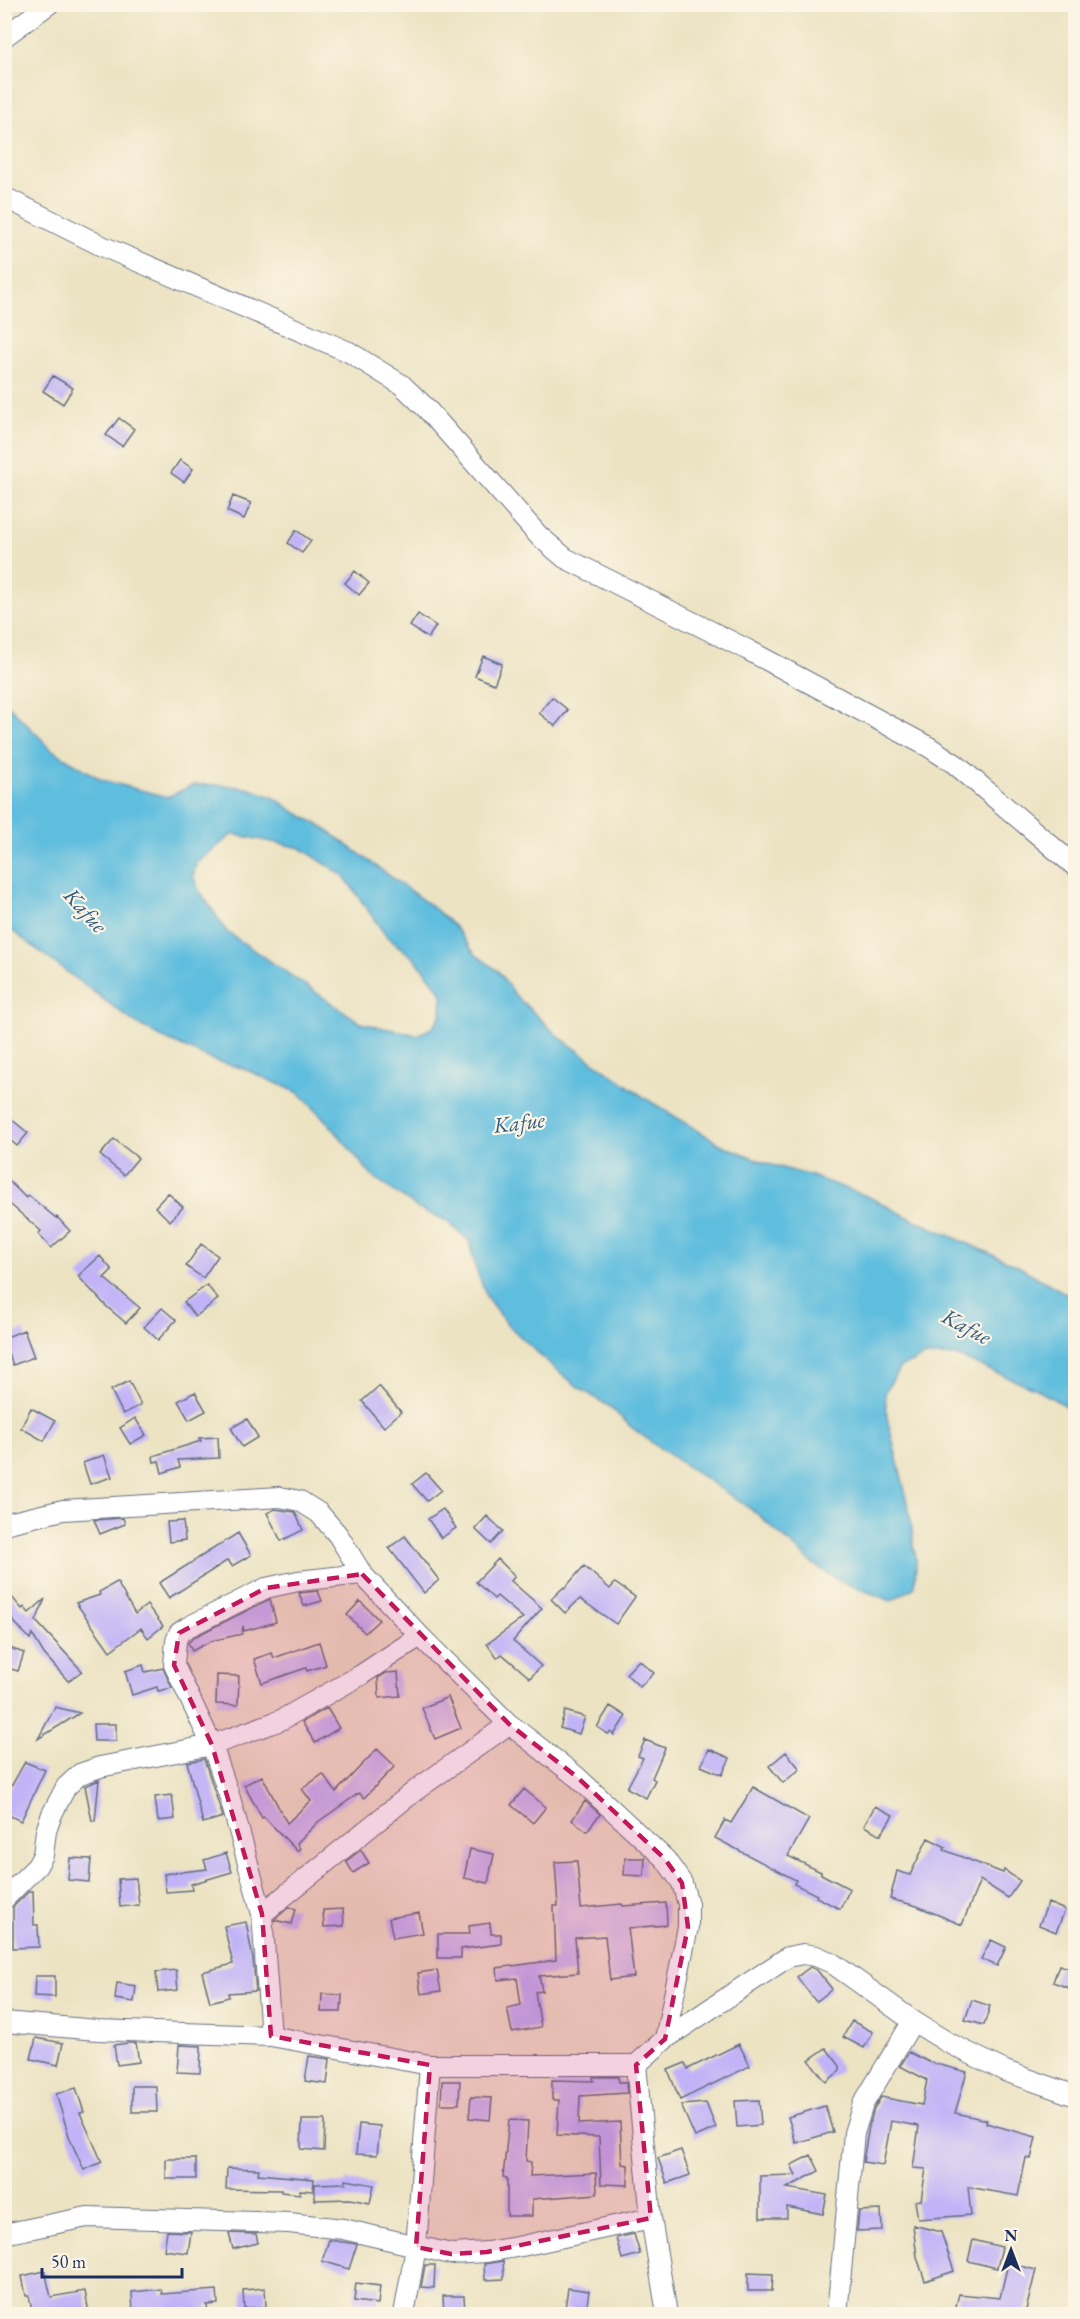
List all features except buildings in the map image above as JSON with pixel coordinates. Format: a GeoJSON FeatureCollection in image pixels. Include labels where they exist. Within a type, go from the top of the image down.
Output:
{"type":"FeatureCollection","features":[{"type":"Feature","properties":{"kind":"street"},"geometry":{"type":"LineString","coordinates":[[4,37],[49,4]]}},
{"type":"Feature","properties":{"kind":"street"},"geometry":{"type":"LineString","coordinates":[[4,197],[102,246],[349,352],[378,369],[402,385],[426,408],[539,536],[565,558],[779,666],[929,747],[955,764],[1076,867]]}},
{"type":"Feature","properties":{"kind":"street"},"geometry":{"type":"LineString","coordinates":[[4,1524],[63,1510],[280,1497],[300,1501],[319,1513],[338,1535],[362,1574],[420,1636],[509,1724],[577,1777],[665,1859],[682,1883],[688,1904],[688,1927],[665,2039]]}},
{"type":"Feature","properties":{"kind":"street"},"geometry":{"type":"LineString","coordinates":[[271,2036],[262,1914],[213,1745],[174,1665],[179,1633],[266,1588],[298,1581],[362,1574]]}},
{"type":"Feature","properties":{"kind":"street"},"geometry":{"type":"LineString","coordinates":[[4,1899],[37,1866],[52,1814],[66,1787],[80,1774],[100,1767],[213,1745],[281,1719],[324,1697],[420,1636]]}},
{"type":"Feature","properties":{"kind":"street"},"geometry":{"type":"LineString","coordinates":[[262,1914],[416,1790],[509,1724]]}},
{"type":"Feature","properties":{"kind":"street"},"geometry":{"type":"LineString","coordinates":[[4,2022],[97,2030],[271,2036],[430,2065],[636,2065],[665,2039],[788,1957],[803,1954],[816,1956],[832,1963],[913,2021],[947,2042],[1005,2071],[1076,2096]]}},
{"type":"Feature","properties":{"kind":"street"},"geometry":{"type":"LineString","coordinates":[[837,2314],[854,2133],[863,2104],[913,2021]]}},
{"type":"Feature","properties":{"kind":"street"},"geometry":{"type":"LineString","coordinates":[[404,2314],[416,2247],[430,2065]]}},
{"type":"Feature","properties":{"kind":"street"},"geometry":{"type":"LineString","coordinates":[[636,2065],[651,2218],[667,2314]]}},
{"type":"Feature","properties":{"kind":"street"},"geometry":{"type":"LineString","coordinates":[[4,2234],[87,2217],[265,2222],[343,2229],[451,2254],[487,2252],[651,2218]]}},
{"type":"Feature","properties":{"kind":"highlighted area"},"geometry":{"type":"Polygon","coordinates":[[[362,1574],[509,1724],[577,1777],[665,1859],[682,1883],[688,1927],[665,2039],[636,2065],[651,2218],[487,2252],[451,2254],[416,2247],[430,2065],[271,2036],[262,1914],[212,1745],[174,1665],[179,1633],[266,1588],[362,1574]]]}},
{"type":"Feature","properties":{"kind":"water","name":"Kafue"},"geometry":{"type":"Polygon","coordinates":[[[4,701],[52,750],[102,780],[167,797],[193,785],[221,785],[247,788],[273,797],[321,826],[435,909],[455,927],[475,954],[498,971],[516,996],[559,1037],[648,1100],[720,1144],[768,1164],[808,1175],[867,1196],[908,1217],[1018,1266],[1075,1299],[1075,1411],[1036,1389],[956,1356],[926,1356],[900,1367],[885,1392],[887,1418],[908,1503],[916,1559],[915,1587],[891,1601],[838,1580],[813,1564],[755,1512],[655,1445],[610,1407],[578,1387],[552,1366],[508,1325],[487,1298],[469,1241],[447,1221],[419,1209],[371,1175],[331,1126],[299,1093],[242,1068],[215,1061],[161,1037],[134,1022],[11,930],[4,921],[4,701]],[[233,834],[196,863],[193,876],[199,890],[227,932],[361,1023],[417,1035],[432,1028],[441,1015],[442,993],[416,960],[386,936],[344,876],[301,848],[233,834]]]}}]}
